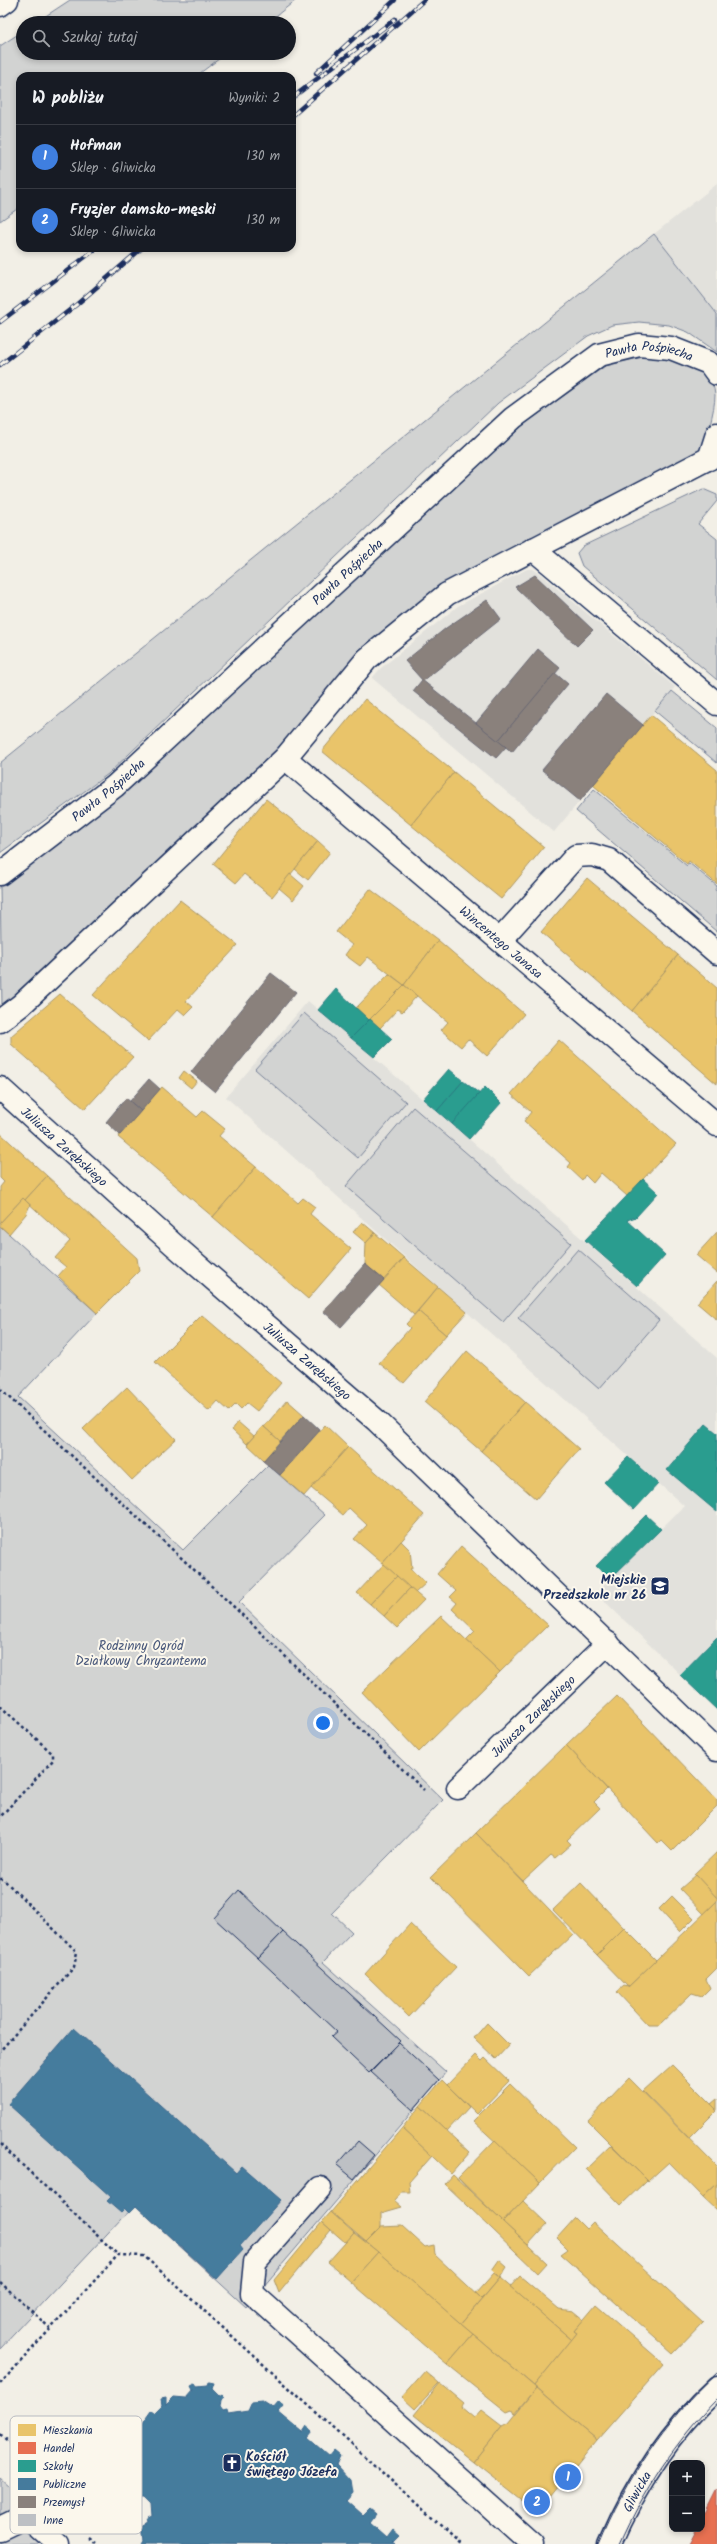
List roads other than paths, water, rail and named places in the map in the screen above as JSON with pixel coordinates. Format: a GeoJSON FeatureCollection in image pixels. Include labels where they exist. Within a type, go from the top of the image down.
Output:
{"type":"FeatureCollection","features":[{"type":"Feature","properties":{"kind":"street"},"geometry":{"type":"LineString","coordinates":[[0,5],[7,0]]}},
{"type":"Feature","properties":{"kind":"street","name":"Pawła Pośpiecha"},"geometry":{"type":"LineString","coordinates":[[0,874],[115,786],[513,418],[599,355],[639,344],[671,348],[709,363],[717,374]]}},
{"type":"Feature","properties":{"kind":"street"},"geometry":{"type":"LineString","coordinates":[[0,1021],[21,1005],[286,758],[367,659],[447,594],[533,549],[714,462],[717,434]]}},
{"type":"Feature","properties":{"kind":"street"},"geometry":{"type":"LineString","coordinates":[[533,549],[717,704]]}},
{"type":"Feature","properties":{"kind":"street","name":"Wincentego Janasa"},"geometry":{"type":"LineString","coordinates":[[286,758],[717,1125]]}},
{"type":"Feature","properties":{"kind":"street"},"geometry":{"type":"LineString","coordinates":[[500,940],[576,856],[592,855],[609,860],[717,953]]}},
{"type":"Feature","properties":{"kind":"street","name":"Juliusza Zarębskiego"},"geometry":{"type":"LineString","coordinates":[[0,1088],[173,1244],[377,1421],[717,1750]]}},
{"type":"Feature","properties":{"kind":"street","name":"Juliusza Zarębskiego"},"geometry":{"type":"LineString","coordinates":[[458,1788],[608,1643]]}},
{"type":"Feature","properties":{"kind":"street"},"geometry":{"type":"LineString","coordinates":[[320,2188],[255,2262],[252,2293],[532,2544]]}},
{"type":"Feature","properties":{"kind":"street","name":"Gliwicka"},"geometry":{"type":"LineString","coordinates":[[610,2544],[625,2508],[660,2452],[701,2402],[717,2388]]}},
{"type":"Feature","properties":{"kind":"street"},"geometry":{"type":"LineString","coordinates":[[0,2529],[10,2524]]}},
{"type":"Feature","properties":{"kind":"street"},"geometry":{"type":"LineString","coordinates":[[47,2534],[58,2544]]}},
{"type":"Feature","properties":{"kind":"tram line"},"geometry":{"type":"LineString","coordinates":[[599,2544],[622,2496],[634,2474],[649,2452],[680,2410],[717,2373]]}},
{"type":"Feature","properties":{"kind":"tram line"},"geometry":{"type":"LineString","coordinates":[[620,2544],[639,2504],[674,2449],[717,2399]]}},
{"type":"Feature","properties":{"kind":"railway"},"geometry":{"type":"LineString","coordinates":[[316,73],[395,0]]}},
{"type":"Feature","properties":{"kind":"railway"},"geometry":{"type":"LineString","coordinates":[[296,112],[424,0]]}},
{"type":"Feature","properties":{"kind":"railway"},"geometry":{"type":"LineString","coordinates":[[296,95],[395,19]]}},
{"type":"Feature","properties":{"kind":"railway"},"geometry":{"type":"LineString","coordinates":[[0,322],[92,252]]}},
{"type":"Feature","properties":{"kind":"railway"},"geometry":{"type":"LineString","coordinates":[[0,365],[76,305],[137,252]]}},
{"type":"Feature","properties":{"kind":"place","name":"Miejskie Przedszkole nr 26"},"geometry":{"type":"Point","coordinates":[660,1586]}},
{"type":"Feature","properties":{"kind":"place","name":"Kościół świętego Józefa"},"geometry":{"type":"Point","coordinates":[232,2463]}},
{"type":"Feature","properties":{"kind":"place","name":"Hofman"},"geometry":{"type":"Point","coordinates":[568,2477]}},
{"type":"Feature","properties":{"kind":"place","name":"Fryzjer damsko-męski"},"geometry":{"type":"Point","coordinates":[537,2502]}},
{"type":"Feature","properties":{"kind":"park label","name":"Rodzinny Ogród Działkowy Chryzantema"},"geometry":{"type":"Point","coordinates":[141,1652]}}]}
